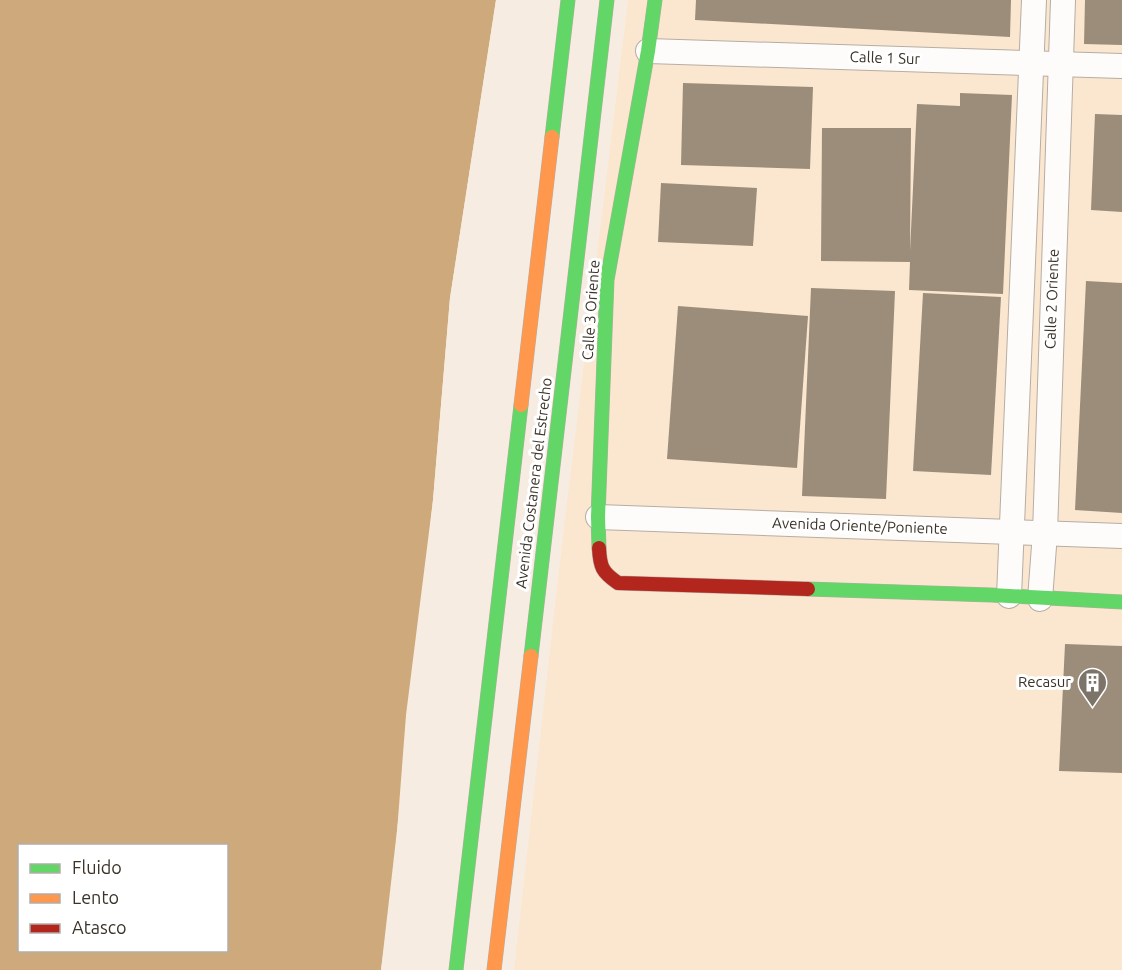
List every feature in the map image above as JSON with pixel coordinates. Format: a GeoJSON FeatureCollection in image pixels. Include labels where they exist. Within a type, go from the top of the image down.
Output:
{"type":"FeatureCollection","features":[{"type":"Feature","properties":{"kind":"main road","name":"Avenida Costanera del Estrecho"},"geometry":{"type":"LineString","coordinates":[[456,970],[568,0]]}},
{"type":"Feature","properties":{"kind":"main road","name":"Avenida Costanera del Estrecho"},"geometry":{"type":"LineString","coordinates":[[494,970],[607,0]]}},
{"type":"Feature","properties":{"kind":"main road","name":"Calle 3 Oriente"},"geometry":{"type":"LineString","coordinates":[[655,0],[607,280],[598,517],[600,565],[609,577],[618,583],[1009,596]]}},
{"type":"Feature","properties":{"kind":"main road"},"geometry":{"type":"LineString","coordinates":[[1009,596],[1122,602]]}},
{"type":"Feature","properties":{"kind":"street","name":"Calle 2 Oriente"},"geometry":{"type":"LineString","coordinates":[[1009,596],[1034,0]]}},
{"type":"Feature","properties":{"kind":"street","name":"Calle 2 Oriente"},"geometry":{"type":"LineString","coordinates":[[1040,599],[1045,533],[1063,0]]}},
{"type":"Feature","properties":{"kind":"street","name":"Calle 1 Sur"},"geometry":{"type":"LineString","coordinates":[[648,51],[1122,66]]}},
{"type":"Feature","properties":{"kind":"street","name":"Avenida Oriente/Poniente"},"geometry":{"type":"LineString","coordinates":[[598,517],[1122,536]]}},
{"type":"Feature","properties":{"kind":"shaded area"},"geometry":{"type":"Polygon","coordinates":[[[0,0],[496,0],[450,298],[433,500],[406,715],[393,884],[381,970],[0,970],[0,0]]]}},
{"type":"Feature","properties":{"kind":"shaded area"},"geometry":{"type":"Polygon","coordinates":[[[628,0],[1122,0],[1122,970],[514,970],[560,561],[628,0]]]}},
{"type":"Feature","properties":{"kind":"pier"},"geometry":{"type":"Polygon","coordinates":[[[496,0],[499,0],[453,298],[436,500],[415,669],[433,500],[450,298],[496,0]]]}},
{"type":"Feature","properties":{"kind":"pier"},"geometry":{"type":"Polygon","coordinates":[[[406,752],[396,885],[384,970],[381,970],[406,752]]]}},
{"type":"Feature","properties":{"kind":"building"},"geometry":{"type":"Polygon","coordinates":[[[696,0],[1011,0],[1010,37],[695,20],[696,0]]]}},
{"type":"Feature","properties":{"kind":"building"},"geometry":{"type":"Polygon","coordinates":[[[1085,0],[1122,0],[1122,45],[1084,44],[1085,0]]]}},
{"type":"Feature","properties":{"kind":"building"},"geometry":{"type":"Polygon","coordinates":[[[683,83],[813,87],[810,169],[681,165],[683,83]]]}},
{"type":"Feature","properties":{"kind":"building"},"geometry":{"type":"Polygon","coordinates":[[[960,93],[1012,95],[1003,294],[909,290],[910,262],[821,261],[822,128],[911,128],[910,251],[917,104],[960,106],[960,93]]]}},
{"type":"Feature","properties":{"kind":"building"},"geometry":{"type":"Polygon","coordinates":[[[1095,114],[1122,115],[1122,212],[1091,210],[1095,114]]]}},
{"type":"Feature","properties":{"kind":"building"},"geometry":{"type":"Polygon","coordinates":[[[661,183],[757,188],[753,246],[658,242],[661,183]]]}},
{"type":"Feature","properties":{"kind":"building"},"geometry":{"type":"Polygon","coordinates":[[[1086,281],[1122,283],[1122,513],[1075,510],[1086,281]]]}},
{"type":"Feature","properties":{"kind":"building"},"geometry":{"type":"Polygon","coordinates":[[[811,288],[895,291],[886,499],[802,496],[811,288]]]}},
{"type":"Feature","properties":{"kind":"building"},"geometry":{"type":"Polygon","coordinates":[[[923,293],[1001,297],[991,475],[913,471],[923,293]]]}},
{"type":"Feature","properties":{"kind":"building"},"geometry":{"type":"Polygon","coordinates":[[[678,306],[808,316],[797,468],[667,459],[678,306]]]}},
{"type":"Feature","properties":{"kind":"building","name":"Recasur"},"geometry":{"type":"Polygon","coordinates":[[[1065,644],[1122,646],[1122,773],[1059,771],[1065,644]]]}},
{"type":"Feature","properties":{"kind":"traffic: fast"},"geometry":{"type":"LineString","coordinates":[[552,137],[568,0]]}},
{"type":"Feature","properties":{"kind":"traffic: fast"},"geometry":{"type":"LineString","coordinates":[[531,656],[607,0]]}},
{"type":"Feature","properties":{"kind":"traffic: fast"},"geometry":{"type":"LineString","coordinates":[[599,548],[598,517],[607,280],[655,0]]}},
{"type":"Feature","properties":{"kind":"traffic: fast"},"geometry":{"type":"LineString","coordinates":[[456,970],[521,405]]}},
{"type":"Feature","properties":{"kind":"traffic: fast"},"geometry":{"type":"LineString","coordinates":[[808,589],[1122,602]]}},
{"type":"Feature","properties":{"kind":"traffic: slow"},"geometry":{"type":"LineString","coordinates":[[521,405],[552,137]]}},
{"type":"Feature","properties":{"kind":"traffic: slow"},"geometry":{"type":"LineString","coordinates":[[494,970],[531,656]]}},
{"type":"Feature","properties":{"kind":"traffic: jam"},"geometry":{"type":"LineString","coordinates":[[599,548],[603,568],[608,576],[618,583],[808,589]]}},
{"type":"Feature","properties":{"kind":"place","name":"Recasur"},"geometry":{"type":"Point","coordinates":[1092,708]}}]}
